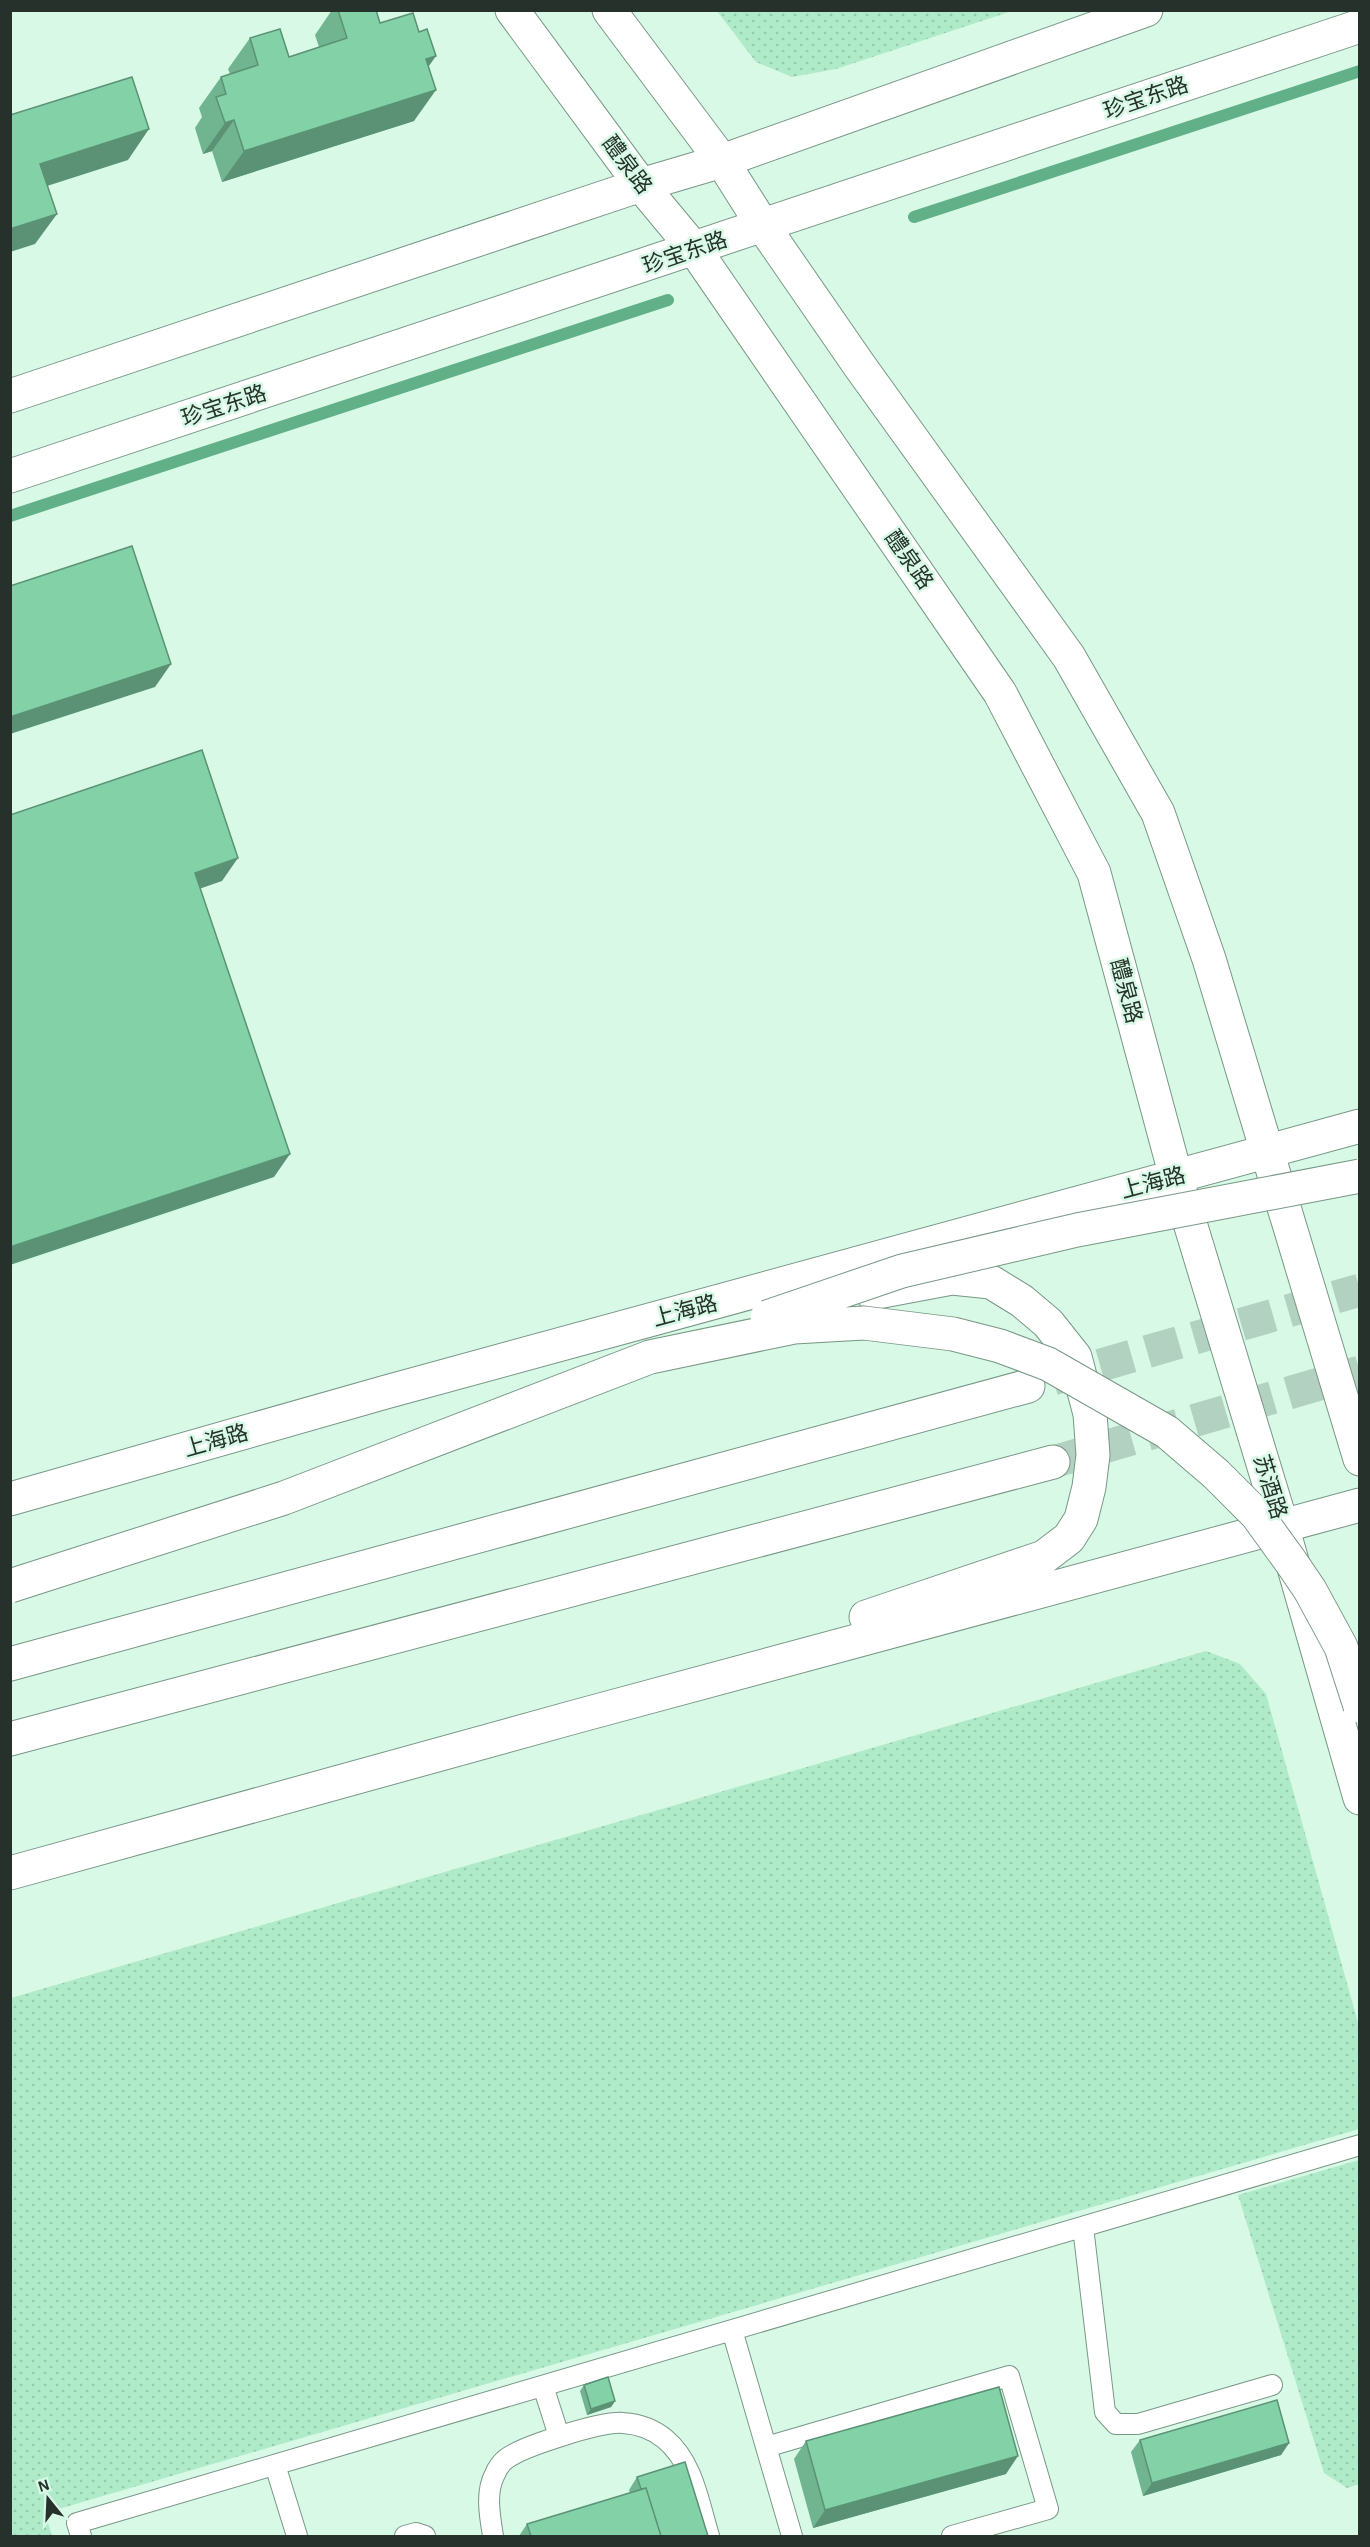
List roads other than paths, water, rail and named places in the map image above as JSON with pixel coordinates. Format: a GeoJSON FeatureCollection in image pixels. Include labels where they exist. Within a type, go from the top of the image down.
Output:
{"type":"FeatureCollection","features":[{"type":"Feature","properties":{"kind":"main road","name":"醴泉路"},"geometry":{"type":"LineString","coordinates":[[512,10],[641,184],[695,250],[1000,693],[1094,873],[1176,1177]]}},
{"type":"Feature","properties":{"kind":"main road"},"geometry":{"type":"LineString","coordinates":[[609,10],[722,161],[763,226],[866,375],[1069,657],[1158,813],[1209,959],[1359,1460]]}},
{"type":"Feature","properties":{"kind":"main road"},"geometry":{"type":"LineString","coordinates":[[10,396],[641,184],[722,161],[1146,10]]}},
{"type":"Feature","properties":{"kind":"main road","name":"珍宝东路"},"geometry":{"type":"LineString","coordinates":[[10,476],[695,250],[1359,26]]}},
{"type":"Feature","properties":{"kind":"main road","name":"上海路"},"geometry":{"type":"LineString","coordinates":[[10,1499],[488,1364],[1359,1126]]}},
{"type":"Feature","properties":{"kind":"main road"},"geometry":{"type":"LineString","coordinates":[[10,1586],[284,1498],[650,1357],[902,1270],[1077,1230],[1359,1176]]}},
{"type":"Feature","properties":{"kind":"main road","name":"苏酒路"},"geometry":{"type":"LineString","coordinates":[[1176,1177],[1282,1526],[1359,1798]]}},
{"type":"Feature","properties":{"kind":"main road"},"geometry":{"type":"LineString","coordinates":[[488,1364],[952,1278],[991,1282],[1022,1301],[1048,1323],[1075,1357],[1090,1414],[1093,1455],[1089,1487],[1081,1519],[1070,1538],[1044,1557],[578,1716]]}},
{"type":"Feature","properties":{"kind":"main road"},"geometry":{"type":"LineString","coordinates":[[650,1357],[794,1327],[864,1323],[953,1334],[1048,1364],[1167,1432],[1216,1474],[1257,1515],[1310,1590],[1341,1647],[1359,1706]]}},
{"type":"Feature","properties":{"kind":"main road"},"geometry":{"type":"LineString","coordinates":[[10,1664],[1028,1386]]}},
{"type":"Feature","properties":{"kind":"main road"},"geometry":{"type":"LineString","coordinates":[[10,1740],[1053,1462]]}},
{"type":"Feature","properties":{"kind":"main road"},"geometry":{"type":"LineString","coordinates":[[10,1873],[578,1716],[1359,1505]]}},
{"type":"Feature","properties":{"kind":"lane"},"geometry":{"type":"LineString","coordinates":[[81,2536],[77,2523],[1359,2145]]}},
{"type":"Feature","properties":{"kind":"lane"},"geometry":{"type":"LineString","coordinates":[[1083,2227],[1106,2412],[1116,2424],[1138,2424],[1272,2385]]}},
{"type":"Feature","properties":{"kind":"lane"},"geometry":{"type":"LineString","coordinates":[[732,2330],[792,2536]]}},
{"type":"Feature","properties":{"kind":"lane"},"geometry":{"type":"LineString","coordinates":[[766,2447],[1009,2376],[1048,2509],[952,2536]]}},
{"type":"Feature","properties":{"kind":"lane"},"geometry":{"type":"LineString","coordinates":[[543,2386],[560,2436]]}},
{"type":"Feature","properties":{"kind":"lane"},"geometry":{"type":"LineString","coordinates":[[493,2536],[489,2503],[494,2474],[506,2459],[560,2436],[620,2422],[654,2431],[676,2449],[692,2479],[709,2536]]}},
{"type":"Feature","properties":{"kind":"lane"},"geometry":{"type":"LineString","coordinates":[[275,2465],[297,2536]]}},
{"type":"Feature","properties":{"kind":"lane"},"geometry":{"type":"LineString","coordinates":[[405,2536],[416,2533],[425,2536]]}},
{"type":"Feature","properties":{"kind":"waterway"},"geometry":{"type":"LineString","coordinates":[[914,217],[1360,71]]}},
{"type":"Feature","properties":{"kind":"waterway"},"geometry":{"type":"LineString","coordinates":[[10,516],[668,300]]}},
{"type":"Feature","properties":{"kind":"tunnel"},"geometry":{"type":"LineString","coordinates":[[1053,1379],[1360,1290]]}},
{"type":"Feature","properties":{"kind":"tunnel"},"geometry":{"type":"LineString","coordinates":[[1053,1462],[1360,1372]]}}]}
